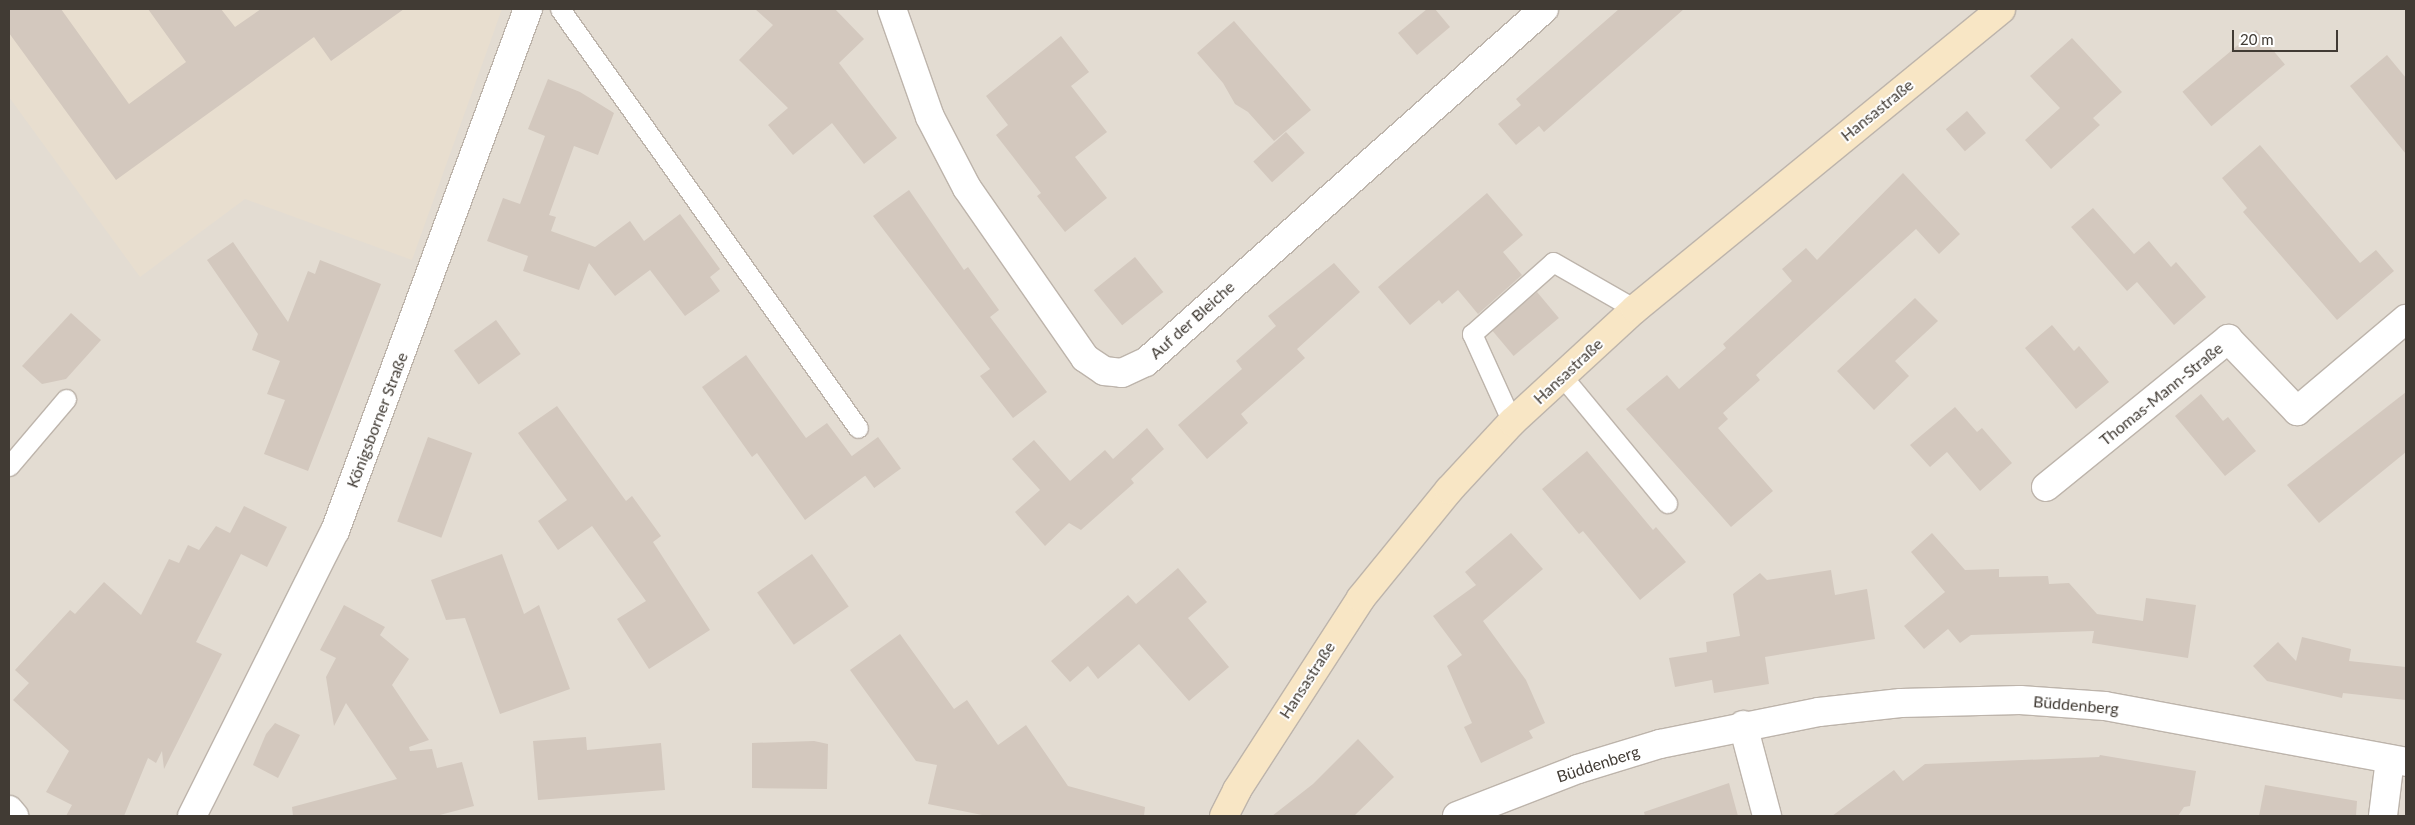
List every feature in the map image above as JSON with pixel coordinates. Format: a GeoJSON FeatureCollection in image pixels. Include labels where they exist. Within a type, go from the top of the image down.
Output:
{"type":"FeatureCollection","features":[{"type":"Feature","properties":{"kind":"main road","name":"Hansastraße"},"geometry":{"type":"LineString","coordinates":[[1224,816],[1237,790],[1361,598],[1449,490],[1512,422],[1635,309],[2001,9]]}},
{"type":"Feature","properties":{"kind":"street","name":"Königsborner Straße"},"geometry":{"type":"LineString","coordinates":[[192,816],[335,531],[528,9]]}},
{"type":"Feature","properties":{"kind":"street","name":"Auf der Bleiche"},"geometry":{"type":"LineString","coordinates":[[892,9],[930,117],[967,188],[1086,358],[1104,371],[1122,372],[1146,362],[1544,9]]}},
{"type":"Feature","properties":{"kind":"street","name":"Thomas-Mann-Straße"},"geometry":{"type":"LineString","coordinates":[[2046,487],[2228,339],[2297,411],[2406,319]]}},
{"type":"Feature","properties":{"kind":"street","name":"Büddenberg"},"geometry":{"type":"LineString","coordinates":[[1457,816],[1578,769],[1660,744],[1743,725],[1819,712],[1901,703],[2020,700],[2115,707],[2398,760]]}},
{"type":"Feature","properties":{"kind":"street"},"geometry":{"type":"LineString","coordinates":[[1743,725],[1767,816]]}},
{"type":"Feature","properties":{"kind":"street"},"geometry":{"type":"LineString","coordinates":[[2383,816],[2398,760]]}},
{"type":"Feature","properties":{"kind":"street"},"geometry":{"type":"LineString","coordinates":[[9,810],[14,816]]}},
{"type":"Feature","properties":{"kind":"lane"},"geometry":{"type":"LineString","coordinates":[[560,9],[858,428]]}},
{"type":"Feature","properties":{"kind":"lane"},"geometry":{"type":"LineString","coordinates":[[1512,422],[1472,334],[1553,262],[1635,309]]}},
{"type":"Feature","properties":{"kind":"lane"},"geometry":{"type":"LineString","coordinates":[[1562,376],[1668,503]]}},
{"type":"Feature","properties":{"kind":"lane"},"geometry":{"type":"LineString","coordinates":[[9,466],[66,399]]}},
{"type":"Feature","properties":{"kind":"shaded area"},"geometry":{"type":"Polygon","coordinates":[[[9,9],[2406,9],[2406,816],[9,816],[9,9]]]}},
{"type":"Feature","properties":{"kind":"shaded area"},"geometry":{"type":"Polygon","coordinates":[[[9,9],[502,9],[412,260],[245,199],[140,277],[9,97],[9,9]]]}},
{"type":"Feature","properties":{"kind":"building"},"geometry":{"type":"Polygon","coordinates":[[[9,9],[61,9],[129,104],[186,62],[148,9],[221,9],[235,27],[261,9],[404,9],[331,61],[314,37],[116,180],[9,33],[9,9]]]}},
{"type":"Feature","properties":{"kind":"building"},"geometry":{"type":"Polygon","coordinates":[[[755,9],[835,9],[864,39],[839,63],[897,138],[864,164],[832,123],[793,155],[768,125],[788,108],[739,60],[773,25],[755,9]]]}},
{"type":"Feature","properties":{"kind":"building"},"geometry":{"type":"Polygon","coordinates":[[[1427,9],[1435,9],[1450,27],[1417,55],[1398,33],[1427,9]]]}},
{"type":"Feature","properties":{"kind":"building"},"geometry":{"type":"Polygon","coordinates":[[[1619,9],[1684,9],[1544,132],[1539,126],[1516,145],[1498,124],[1521,105],[1516,99],[1619,9]]]}},
{"type":"Feature","properties":{"kind":"building"},"geometry":{"type":"Polygon","coordinates":[[[1234,21],[1311,110],[1274,141],[1248,112],[1235,104],[1223,83],[1197,53],[1234,21]]]}},
{"type":"Feature","properties":{"kind":"building"},"geometry":{"type":"Polygon","coordinates":[[[2256,30],[2285,64],[2211,126],[2182,92],[2256,30]]]}},
{"type":"Feature","properties":{"kind":"building"},"geometry":{"type":"Polygon","coordinates":[[[1061,36],[1089,72],[1071,86],[1107,132],[1075,157],[1107,198],[1065,232],[1037,196],[1041,193],[996,135],[1008,125],[986,96],[1061,36]]]}},
{"type":"Feature","properties":{"kind":"building"},"geometry":{"type":"Polygon","coordinates":[[[2072,38],[2122,92],[2093,118],[2100,125],[2051,169],[2025,140],[2060,108],[2030,76],[2072,38]]]}},
{"type":"Feature","properties":{"kind":"building"},"geometry":{"type":"Polygon","coordinates":[[[2387,55],[2406,78],[2406,154],[2350,86],[2387,55]]]}},
{"type":"Feature","properties":{"kind":"building"},"geometry":{"type":"Polygon","coordinates":[[[548,79],[580,92],[614,113],[598,155],[574,146],[549,215],[556,217],[551,231],[595,247],[630,221],[644,241],[680,214],[720,269],[710,277],[720,291],[685,316],[650,270],[615,296],[589,263],[579,290],[523,271],[528,256],[487,241],[503,198],[520,204],[545,136],[528,129],[548,79]]]}},
{"type":"Feature","properties":{"kind":"building"},"geometry":{"type":"Polygon","coordinates":[[[1967,111],[1986,133],[1965,151],[1946,129],[1967,111]]]}},
{"type":"Feature","properties":{"kind":"building"},"geometry":{"type":"Polygon","coordinates":[[[1286,132],[1305,153],[1272,182],[1253,161],[1286,132]]]}},
{"type":"Feature","properties":{"kind":"building"},"geometry":{"type":"Polygon","coordinates":[[[2260,145],[2360,263],[2376,250],[2394,271],[2337,320],[2243,212],[2247,208],[2222,178],[2260,145]]]}},
{"type":"Feature","properties":{"kind":"building"},"geometry":{"type":"Polygon","coordinates":[[[1903,173],[1960,234],[1939,254],[1916,229],[1756,375],[1760,380],[1723,413],[1728,419],[1718,428],[1773,491],[1731,527],[1626,409],[1667,375],[1679,389],[1726,348],[1723,344],[1792,281],[1782,269],[1806,248],[1817,260],[1903,173]]]}},
{"type":"Feature","properties":{"kind":"building"},"geometry":{"type":"Polygon","coordinates":[[[909,190],[964,270],[968,267],[999,310],[990,317],[1047,392],[1013,418],[980,376],[990,369],[873,216],[909,190]]]}},
{"type":"Feature","properties":{"kind":"building"},"geometry":{"type":"Polygon","coordinates":[[[1487,193],[1523,235],[1503,252],[1522,275],[1478,314],[1458,290],[1442,304],[1439,300],[1410,325],[1378,287],[1487,193]]]}},
{"type":"Feature","properties":{"kind":"building"},"geometry":{"type":"Polygon","coordinates":[[[2093,208],[2134,254],[2149,241],[2171,267],[2176,262],[2206,297],[2174,325],[2137,282],[2127,291],[2071,227],[2093,208]]]}},
{"type":"Feature","properties":{"kind":"building"},"geometry":{"type":"Polygon","coordinates":[[[233,242],[288,322],[308,271],[315,274],[320,260],[381,284],[308,471],[264,454],[285,400],[267,394],[280,361],[252,350],[258,334],[207,260],[233,242]]]}},
{"type":"Feature","properties":{"kind":"building"},"geometry":{"type":"Polygon","coordinates":[[[1135,257],[1163,292],[1122,325],[1094,290],[1135,257]]]}},
{"type":"Feature","properties":{"kind":"building"},"geometry":{"type":"Polygon","coordinates":[[[1334,263],[1360,292],[1297,349],[1305,358],[1241,414],[1248,423],[1207,459],[1178,425],[1242,369],[1236,361],[1276,326],[1268,316],[1334,263]]]}},
{"type":"Feature","properties":{"kind":"building"},"geometry":{"type":"Polygon","coordinates":[[[1537,292],[1559,318],[1514,356],[1492,330],[1537,292]]]}},
{"type":"Feature","properties":{"kind":"building"},"geometry":{"type":"Polygon","coordinates":[[[1915,298],[1938,321],[1895,361],[1909,376],[1874,410],[1837,371],[1915,298]]]}},
{"type":"Feature","properties":{"kind":"building"},"geometry":{"type":"Polygon","coordinates":[[[71,313],[101,340],[66,379],[42,384],[22,366],[71,313]]]}},
{"type":"Feature","properties":{"kind":"building"},"geometry":{"type":"Polygon","coordinates":[[[496,320],[521,354],[479,385],[454,351],[496,320]]]}},
{"type":"Feature","properties":{"kind":"building"},"geometry":{"type":"Polygon","coordinates":[[[2052,325],[2074,351],[2079,346],[2109,382],[2076,409],[2025,348],[2052,325]]]}},
{"type":"Feature","properties":{"kind":"building"},"geometry":{"type":"Polygon","coordinates":[[[746,355],[806,438],[827,423],[866,475],[805,520],[757,453],[752,457],[702,387],[746,355]]]}},
{"type":"Feature","properties":{"kind":"building"},"geometry":{"type":"Polygon","coordinates":[[[2406,392],[2406,452],[2319,523],[2287,485],[2406,392]]]}},
{"type":"Feature","properties":{"kind":"building"},"geometry":{"type":"Polygon","coordinates":[[[2201,394],[2223,421],[2228,417],[2256,451],[2225,476],[2175,416],[2201,394]]]}},
{"type":"Feature","properties":{"kind":"building"},"geometry":{"type":"Polygon","coordinates":[[[557,406],[626,501],[632,496],[661,536],[653,542],[710,630],[649,669],[617,619],[646,601],[592,526],[558,550],[538,521],[567,500],[518,433],[557,406]]]}},
{"type":"Feature","properties":{"kind":"building"},"geometry":{"type":"Polygon","coordinates":[[[1955,407],[1977,432],[1982,428],[2012,463],[1980,491],[1947,452],[1930,467],[1910,445],[1955,407]]]}},
{"type":"Feature","properties":{"kind":"building"},"geometry":{"type":"Polygon","coordinates":[[[1147,428],[1164,449],[1131,479],[1134,483],[1081,530],[1069,523],[1045,546],[1015,512],[1040,490],[1012,459],[1034,440],[1070,481],[1105,450],[1113,459],[1147,428]]]}},
{"type":"Feature","properties":{"kind":"building"},"geometry":{"type":"Polygon","coordinates":[[[428,437],[472,453],[441,538],[397,522],[428,437]]]}},
{"type":"Feature","properties":{"kind":"building"},"geometry":{"type":"Polygon","coordinates":[[[878,437],[901,469],[874,488],[851,456],[878,437]]]}},
{"type":"Feature","properties":{"kind":"building"},"geometry":{"type":"Polygon","coordinates":[[[1587,451],[1653,530],[1656,527],[1686,562],[1640,600],[1583,531],[1579,534],[1542,489],[1587,451]]]}},
{"type":"Feature","properties":{"kind":"building"},"geometry":{"type":"Polygon","coordinates":[[[244,506],[287,527],[267,567],[241,554],[196,642],[222,654],[164,769],[162,751],[156,763],[148,758],[124,816],[66,816],[72,805],[46,792],[69,751],[13,700],[29,683],[15,670],[70,610],[75,614],[104,582],[141,615],[169,559],[179,563],[188,545],[199,550],[216,526],[230,533],[244,506]]]}},
{"type":"Feature","properties":{"kind":"building"},"geometry":{"type":"Polygon","coordinates":[[[1511,533],[1543,569],[1483,621],[1526,680],[1545,723],[1529,731],[1533,738],[1481,763],[1464,727],[1472,723],[1447,666],[1462,655],[1433,616],[1476,585],[1465,572],[1511,533]]]}},
{"type":"Feature","properties":{"kind":"building"},"geometry":{"type":"Polygon","coordinates":[[[1932,533],[1965,570],[1999,569],[1999,577],[2048,576],[2049,584],[2069,583],[2097,614],[2143,621],[2146,598],[2196,605],[2188,658],[2092,643],[2094,631],[1971,635],[1960,643],[1948,629],[1924,649],[1904,626],[1945,592],[1911,552],[1932,533]]]}},
{"type":"Feature","properties":{"kind":"building"},"geometry":{"type":"Polygon","coordinates":[[[502,554],[524,614],[539,605],[570,689],[500,714],[465,618],[446,620],[431,580],[502,554]]]}},
{"type":"Feature","properties":{"kind":"building"},"geometry":{"type":"Polygon","coordinates":[[[812,554],[849,606],[794,645],[757,592],[812,554]]]}},
{"type":"Feature","properties":{"kind":"building"},"geometry":{"type":"Polygon","coordinates":[[[1178,568],[1207,602],[1188,618],[1229,667],[1189,701],[1139,644],[1098,679],[1088,666],[1070,682],[1051,661],[1128,595],[1136,604],[1178,568]]]}},
{"type":"Feature","properties":{"kind":"building"},"geometry":{"type":"Polygon","coordinates":[[[1831,570],[1835,595],[1867,589],[1875,639],[1765,657],[1769,684],[1714,693],[1712,680],[1675,687],[1669,658],[1707,652],[1706,642],[1740,636],[1733,594],[1760,573],[1767,580],[1831,570]]]}},
{"type":"Feature","properties":{"kind":"building"},"geometry":{"type":"Polygon","coordinates":[[[344,605],[385,627],[380,635],[409,659],[392,685],[429,740],[409,747],[410,751],[432,749],[437,768],[462,762],[474,806],[436,816],[293,816],[292,807],[397,779],[346,703],[334,726],[326,677],[336,658],[320,650],[344,605]]]}},
{"type":"Feature","properties":{"kind":"building"},"geometry":{"type":"Polygon","coordinates":[[[900,634],[954,709],[967,700],[998,745],[1026,725],[1068,786],[1145,807],[1144,816],[987,816],[928,804],[937,765],[916,761],[850,670],[900,634]]]}},
{"type":"Feature","properties":{"kind":"building"},"geometry":{"type":"Polygon","coordinates":[[[2302,637],[2351,649],[2349,661],[2406,667],[2406,700],[2343,693],[2342,698],[2267,681],[2253,666],[2278,642],[2296,661],[2302,637]]]}},
{"type":"Feature","properties":{"kind":"building"},"geometry":{"type":"Polygon","coordinates":[[[275,723],[300,735],[278,778],[253,765],[266,734],[275,723]]]}},
{"type":"Feature","properties":{"kind":"building"},"geometry":{"type":"Polygon","coordinates":[[[586,737],[587,750],[661,743],[665,790],[538,800],[533,741],[586,737]]]}},
{"type":"Feature","properties":{"kind":"building"},"geometry":{"type":"Polygon","coordinates":[[[1358,739],[1394,777],[1354,816],[1272,816],[1313,784],[1358,739]]]}},
{"type":"Feature","properties":{"kind":"building"},"geometry":{"type":"Polygon","coordinates":[[[814,741],[828,744],[827,789],[752,788],[752,743],[814,741]]]}},
{"type":"Feature","properties":{"kind":"building"},"geometry":{"type":"Polygon","coordinates":[[[2100,755],[2196,771],[2190,806],[2184,807],[2178,816],[1832,816],[1894,770],[1903,781],[1925,764],[2099,757],[2100,755]]]}},
{"type":"Feature","properties":{"kind":"building"},"geometry":{"type":"Polygon","coordinates":[[[1729,783],[1738,816],[1645,816],[1644,812],[1729,783]]]}},
{"type":"Feature","properties":{"kind":"building"},"geometry":{"type":"Polygon","coordinates":[[[2265,785],[2357,801],[2356,816],[2259,816],[2265,785]]]}}]}
